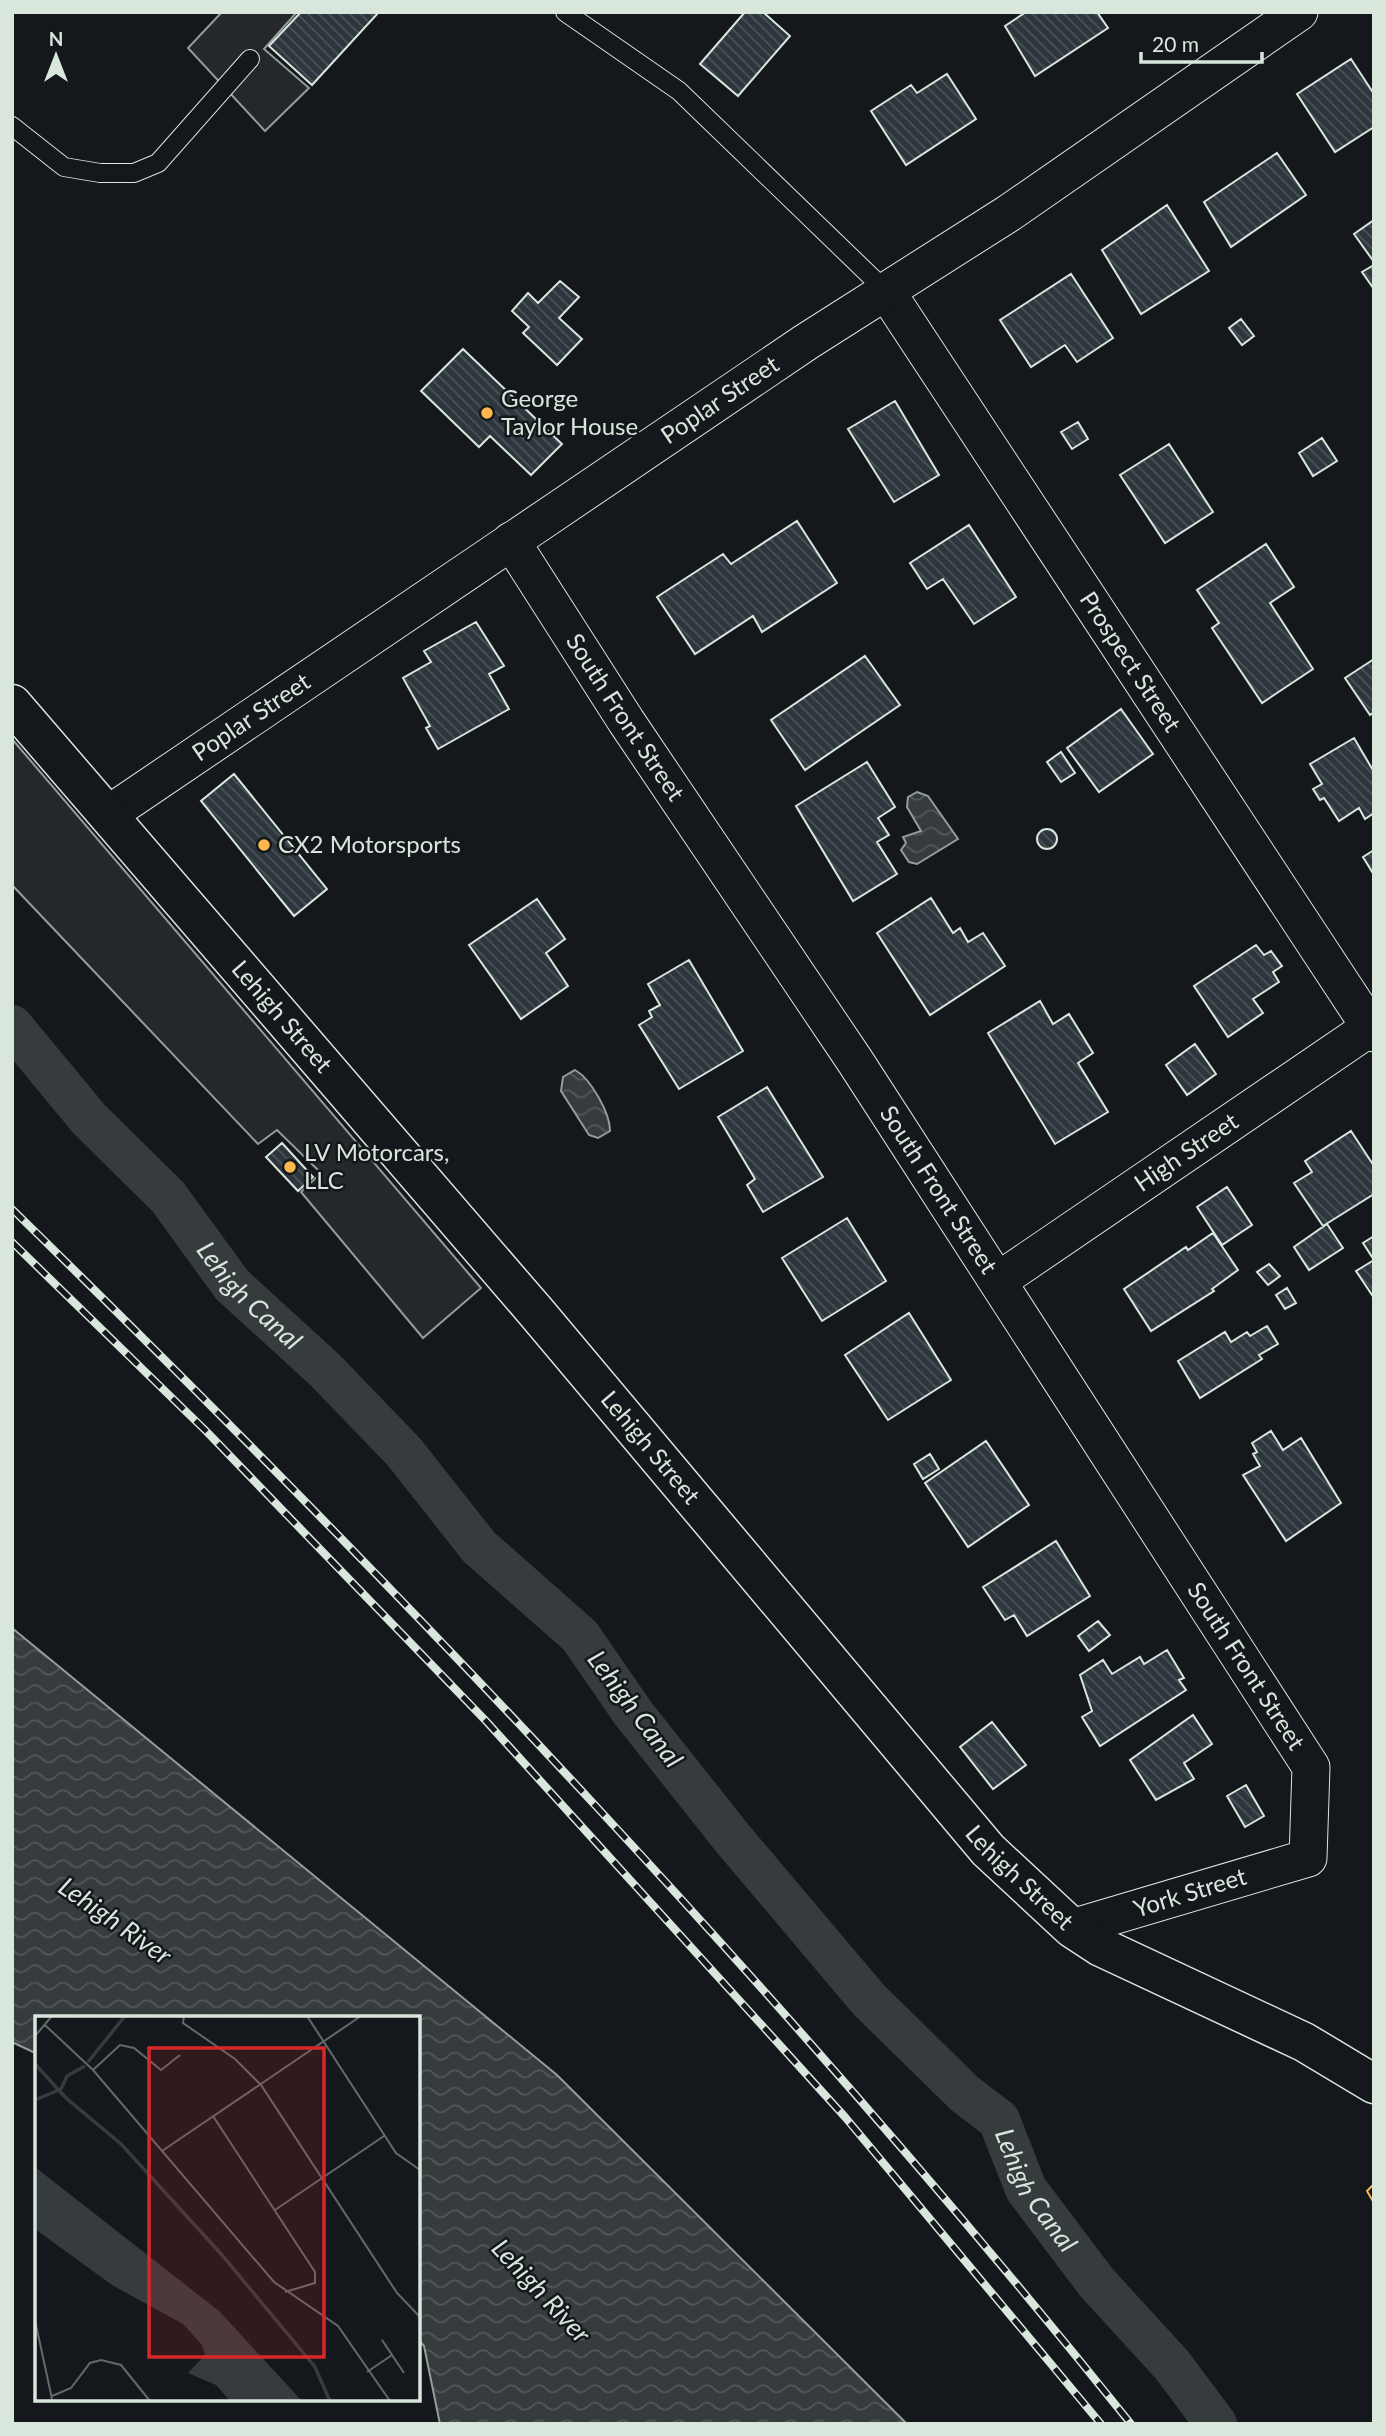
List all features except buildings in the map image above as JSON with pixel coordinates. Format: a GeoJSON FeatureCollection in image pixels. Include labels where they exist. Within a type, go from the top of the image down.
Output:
{"type":"FeatureCollection","features":[{"type":"Feature","properties":{"kind":"street","name":"Poplar Street"},"geometry":{"type":"LineString","coordinates":[[109,814],[511,541],[886,291],[1009,213],[1300,12]]}},
{"type":"Feature","properties":{"kind":"street","name":"Prospect Street"},"geometry":{"type":"LineString","coordinates":[[886,291],[1372,1029]]}},
{"type":"Feature","properties":{"kind":"street","name":"South Front Street"},"geometry":{"type":"LineString","coordinates":[[511,541],[626,721],[855,1061],[1311,1767],[1308,1858]]}},
{"type":"Feature","properties":{"kind":"street","name":"Lehigh Street"},"geometry":{"type":"LineString","coordinates":[[12,704],[545,1323],[988,1850],[1072,1928],[1101,1947],[1304,2042],[1374,2084]]}},
{"type":"Feature","properties":{"kind":"street","name":"High Street"},"geometry":{"type":"LineString","coordinates":[[998,1281],[1372,1029]]}},
{"type":"Feature","properties":{"kind":"street","name":"York Street"},"geometry":{"type":"LineString","coordinates":[[1072,1928],[1308,1858]]}},
{"type":"Feature","properties":{"kind":"lane"},"geometry":{"type":"LineString","coordinates":[[565,12],[679,91],[886,291]]}},
{"type":"Feature","properties":{"kind":"lane"},"geometry":{"type":"LineString","coordinates":[[12,126],[64,167],[100,173],[134,173],[158,163],[250,59]]}},
{"type":"Feature","properties":{"kind":"shaded area"},"geometry":{"type":"Polygon","coordinates":[[[222,12],[297,12],[264,49],[309,88],[265,131],[188,48],[222,12]]]}},
{"type":"Feature","properties":{"kind":"shaded area"},"geometry":{"type":"Polygon","coordinates":[[[12,739],[481,1288],[423,1338],[301,1192],[321,1173],[277,1130],[258,1144],[12,885],[12,739]]]}},
{"type":"Feature","properties":{"kind":"water"},"geometry":{"type":"Polygon","coordinates":[[[917,792],[928,796],[958,839],[917,864],[909,862],[901,850],[906,843],[903,837],[921,831],[907,807],[908,797],[917,792]]]}},
{"type":"Feature","properties":{"kind":"water"},"geometry":{"type":"Polygon","coordinates":[[[575,1070],[593,1089],[607,1115],[610,1131],[598,1138],[589,1135],[561,1091],[563,1077],[575,1070]]]}},
{"type":"Feature","properties":{"kind":"water","name":"Lehigh River"},"geometry":{"type":"Polygon","coordinates":[[[12,1628],[557,2075],[907,2424],[440,2424],[424,2346],[420,2341],[420,2016],[35,2016],[35,2053],[12,2042],[12,1628]]]}},
{"type":"Feature","properties":{"kind":"waterway","name":"Lehigh Canal"},"geometry":{"type":"LineString","coordinates":[[12,1026],[89,1119],[168,1197],[232,1285],[325,1370],[404,1452],[479,1547],[580,1636],[633,1713],[733,1839],[869,2000],[965,2094],[999,2120],[1026,2189],[1096,2282],[1172,2365],[1216,2424]]}},
{"type":"Feature","properties":{"kind":"railway"},"geometry":{"type":"LineString","coordinates":[[12,1209],[305,1501],[590,1800],[866,2107],[1000,2264],[1131,2424]]}},
{"type":"Feature","properties":{"kind":"railway"},"geometry":{"type":"LineString","coordinates":[[12,1242],[206,1431],[486,1721],[845,2117],[1101,2424]]}},
{"type":"Feature","properties":{"kind":"power"},"geometry":{"type":"LineString","coordinates":[[1374,2184],[1367,2191],[1374,2203]]}},
{"type":"Feature","properties":{"kind":"place","name":"George Taylor House"},"geometry":{"type":"Point","coordinates":[487,413]}},
{"type":"Feature","properties":{"kind":"place","name":"CX2 Motorsports"},"geometry":{"type":"Point","coordinates":[264,845]}},
{"type":"Feature","properties":{"kind":"place","name":"LV Motorcars, LLC"},"geometry":{"type":"Point","coordinates":[290,1167]}}]}
